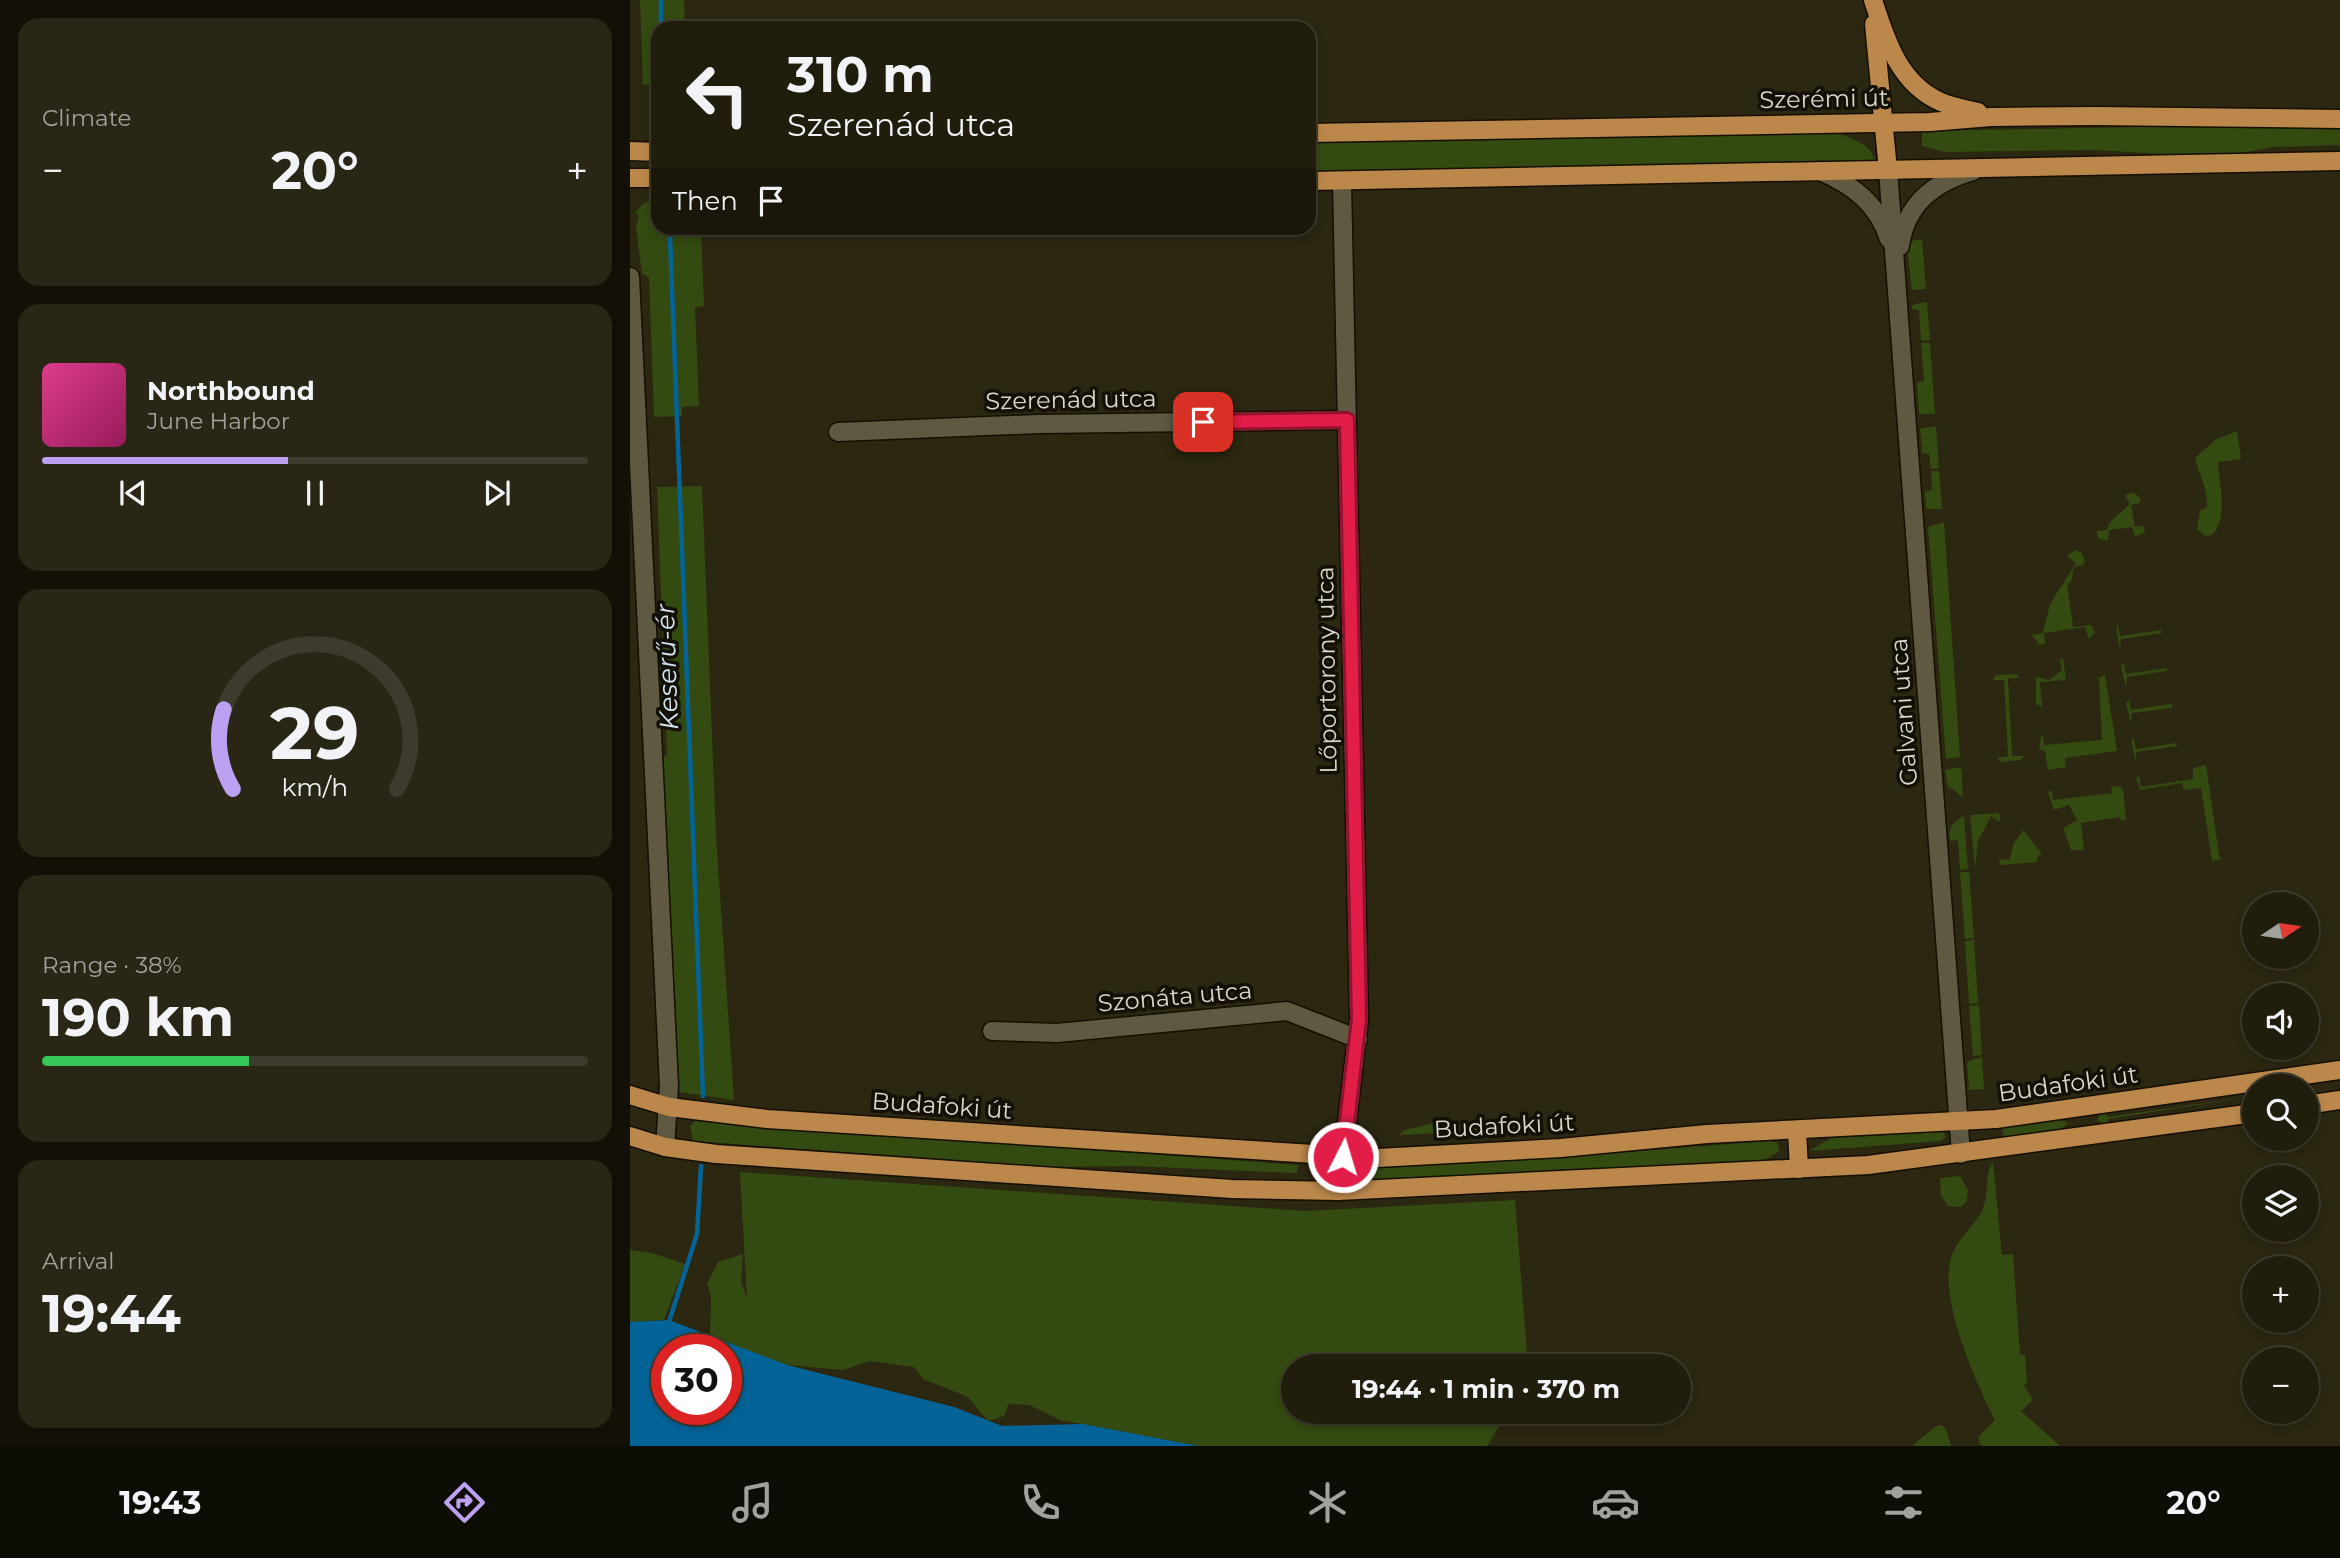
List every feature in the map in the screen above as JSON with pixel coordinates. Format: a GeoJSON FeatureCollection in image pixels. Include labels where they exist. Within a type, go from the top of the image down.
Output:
{"type":"FeatureCollection","features":[{"type":"Feature","properties":{"kind":"main road"},"geometry":{"type":"LineString","coordinates":[[1873,0],[1884,35],[1910,82],[1939,101],[1991,117]]}},
{"type":"Feature","properties":{"kind":"main road","name":"Galvani utca"},"geometry":{"type":"LineString","coordinates":[[1873,0],[1888,170]]}},
{"type":"Feature","properties":{"kind":"main road","name":"Szerémi út"},"geometry":{"type":"LineString","coordinates":[[1316,133],[1882,122],[1991,117],[2340,119]]}},
{"type":"Feature","properties":{"kind":"main road"},"geometry":{"type":"LineString","coordinates":[[630,151],[651,152]]}},
{"type":"Feature","properties":{"kind":"main road"},"geometry":{"type":"LineString","coordinates":[[1316,181],[2340,161]]}},
{"type":"Feature","properties":{"kind":"main road"},"geometry":{"type":"LineString","coordinates":[[630,178],[651,178]]}},
{"type":"Feature","properties":{"kind":"main road","name":"Budafoki út"},"geometry":{"type":"LineString","coordinates":[[630,1095],[669,1107],[766,1119],[1343,1157],[1552,1148],[1662,1138],[1958,1121],[2083,1107],[2340,1070]]}},
{"type":"Feature","properties":{"kind":"main road"},"geometry":{"type":"LineString","coordinates":[[2319,1103],[2340,1100]]}},
{"type":"Feature","properties":{"kind":"main road"},"geometry":{"type":"LineString","coordinates":[[2083,1107],[2087,1137]]}},
{"type":"Feature","properties":{"kind":"main road"},"geometry":{"type":"LineString","coordinates":[[630,1136],[665,1147],[716,1154],[1232,1189],[1338,1191],[1799,1169],[1961,1154],[2242,1115]]}},
{"type":"Feature","properties":{"kind":"main road"},"geometry":{"type":"LineString","coordinates":[[1797,1130],[1799,1169]]}},
{"type":"Feature","properties":{"kind":"main road"},"geometry":{"type":"LineString","coordinates":[[1338,1191],[1343,1157]]}},
{"type":"Feature","properties":{"kind":"street","name":"Galvani utca"},"geometry":{"type":"LineString","coordinates":[[1896,266],[1901,234],[1925,193],[1945,180],[1981,169]]}},
{"type":"Feature","properties":{"kind":"street","name":"Galvani utca"},"geometry":{"type":"LineString","coordinates":[[1888,170],[1961,1154]]}},
{"type":"Feature","properties":{"kind":"street","name":"Galvani utca"},"geometry":{"type":"LineString","coordinates":[[1819,171],[1859,192],[1873,207],[1889,236],[1896,266]]}},
{"type":"Feature","properties":{"kind":"street","name":"Lőportorony utca"},"geometry":{"type":"LineString","coordinates":[[1342,181],[1358,1039],[1343,1157]]}},
{"type":"Feature","properties":{"kind":"street"},"geometry":{"type":"LineString","coordinates":[[630,277],[669,1107],[665,1147]]}},
{"type":"Feature","properties":{"kind":"street","name":"Szerenád utca"},"geometry":{"type":"LineString","coordinates":[[838,432],[1040,424],[1347,420]]}},
{"type":"Feature","properties":{"kind":"street","name":"Szonáta utca"},"geometry":{"type":"LineString","coordinates":[[992,1031],[1057,1033],[1287,1011],[1358,1039]]}},
{"type":"Feature","properties":{"kind":"green space"},"geometry":{"type":"Polygon","coordinates":[[[640,0],[684,0],[685,21],[651,21],[651,84],[643,85],[640,0]]]}},
{"type":"Feature","properties":{"kind":"green space"},"geometry":{"type":"Polygon","coordinates":[[[2195,126],[2340,128],[2340,145],[2274,147],[2230,155],[2092,150],[1944,152],[1922,146],[1922,131],[2195,126]]]}},
{"type":"Feature","properties":{"kind":"green space"},"geometry":{"type":"Polygon","coordinates":[[[1830,132],[1863,144],[1875,160],[1316,172],[1316,142],[1830,132]]]}},
{"type":"Feature","properties":{"kind":"green space"},"geometry":{"type":"Polygon","coordinates":[[[651,201],[651,235],[701,235],[704,306],[695,308],[699,406],[682,407],[682,416],[654,417],[649,278],[642,273],[636,227],[639,216],[635,213],[643,204],[651,201]]]}},
{"type":"Feature","properties":{"kind":"green space"},"geometry":{"type":"Polygon","coordinates":[[[1922,239],[1926,289],[1912,290],[1907,247],[1912,241],[1922,239]]]}},
{"type":"Feature","properties":{"kind":"green space"},"geometry":{"type":"Polygon","coordinates":[[[1927,302],[1930,340],[1921,341],[1919,310],[1912,309],[1912,305],[1927,302]]]}},
{"type":"Feature","properties":{"kind":"green space"},"geometry":{"type":"Polygon","coordinates":[[[1921,343],[1930,343],[1935,414],[1919,414],[1917,383],[1924,380],[1921,343]]]}},
{"type":"Feature","properties":{"kind":"green space"},"geometry":{"type":"Polygon","coordinates":[[[1936,426],[1939,468],[1931,469],[1929,454],[1922,453],[1920,429],[1936,426]]]}},
{"type":"Feature","properties":{"kind":"green space"},"geometry":{"type":"Polygon","coordinates":[[[2237,431],[2241,459],[2218,462],[2222,510],[2217,528],[2212,535],[2205,536],[2197,529],[2200,511],[2207,507],[2207,501],[2195,458],[2215,440],[2237,431]]]}},
{"type":"Feature","properties":{"kind":"green space"},"geometry":{"type":"Polygon","coordinates":[[[1931,471],[1939,471],[1942,509],[1926,509],[1925,492],[1932,490],[1931,471]]]}},
{"type":"Feature","properties":{"kind":"green space"},"geometry":{"type":"Polygon","coordinates":[[[702,486],[716,835],[734,1100],[678,1092],[659,757],[667,756],[657,487],[702,486]]]}},
{"type":"Feature","properties":{"kind":"green space"},"geometry":{"type":"Polygon","coordinates":[[[2134,492],[2141,499],[2139,503],[2131,505],[2135,527],[2144,526],[2145,532],[2135,537],[2132,527],[2109,530],[2108,541],[2098,538],[2097,531],[2107,530],[2109,523],[2130,504],[2125,495],[2134,492]]]}},
{"type":"Feature","properties":{"kind":"green space"},"geometry":{"type":"Polygon","coordinates":[[[1944,522],[1960,757],[1946,759],[1928,527],[1944,522]]]}},
{"type":"Feature","properties":{"kind":"green space"},"geometry":{"type":"Polygon","coordinates":[[[2075,550],[2082,553],[2085,561],[2083,565],[2074,567],[2071,582],[2067,584],[2073,627],[2091,625],[2095,632],[2089,639],[2085,627],[2044,633],[2045,644],[2040,645],[2032,635],[2043,633],[2050,604],[2076,563],[2067,556],[2075,550]]]}},
{"type":"Feature","properties":{"kind":"green space"},"geometry":{"type":"Polygon","coordinates":[[[2118,625],[2120,636],[2161,630],[2162,633],[2121,639],[2120,649],[2116,628],[2118,625]]]}},
{"type":"Feature","properties":{"kind":"green space"},"geometry":{"type":"Polygon","coordinates":[[[2063,658],[2066,680],[2040,682],[2042,707],[2036,704],[2036,677],[2049,680],[2062,670],[2060,660],[2063,658]]]}},
{"type":"Feature","properties":{"kind":"green space"},"geometry":{"type":"Polygon","coordinates":[[[2124,663],[2126,674],[2167,668],[2167,671],[2127,677],[2126,688],[2121,666],[2124,663]]]}},
{"type":"Feature","properties":{"kind":"green space"},"geometry":{"type":"Polygon","coordinates":[[[2016,674],[2019,678],[2008,679],[2012,756],[2024,756],[2020,760],[2001,762],[1997,758],[2008,756],[2004,680],[1993,680],[1996,675],[2016,674]]]}},
{"type":"Feature","properties":{"kind":"green space"},"geometry":{"type":"Polygon","coordinates":[[[2105,675],[2117,751],[2065,758],[2066,767],[2048,770],[2045,751],[2039,749],[2041,736],[2043,735],[2044,745],[2102,740],[2099,679],[2096,679],[2105,675]]]}},
{"type":"Feature","properties":{"kind":"green space"},"geometry":{"type":"Polygon","coordinates":[[[2129,700],[2131,710],[2172,704],[2172,708],[2132,713],[2131,724],[2126,703],[2129,700]]]}},
{"type":"Feature","properties":{"kind":"green space"},"geometry":{"type":"Polygon","coordinates":[[[2134,738],[2136,749],[2176,743],[2177,746],[2136,752],[2136,762],[2131,741],[2134,738]]]}},
{"type":"Feature","properties":{"kind":"green space"},"geometry":{"type":"Polygon","coordinates":[[[2206,765],[2220,860],[2212,861],[2201,788],[2184,790],[2182,783],[2140,790],[2136,778],[2139,776],[2141,787],[2193,779],[2193,768],[2206,765]]]}},
{"type":"Feature","properties":{"kind":"green space"},"geometry":{"type":"Polygon","coordinates":[[[1961,767],[1963,797],[1948,786],[1945,770],[1961,767]]]}},
{"type":"Feature","properties":{"kind":"green space"},"geometry":{"type":"Polygon","coordinates":[[[2120,786],[2123,789],[2126,820],[2121,821],[2120,817],[2081,823],[2084,850],[2071,850],[2063,828],[2077,820],[2069,805],[2054,810],[2048,792],[2052,790],[2053,800],[2112,793],[2111,787],[2120,786]]]}},
{"type":"Feature","properties":{"kind":"green space"},"geometry":{"type":"Polygon","coordinates":[[[1998,813],[2001,817],[1999,822],[1991,816],[1978,841],[1975,868],[1970,815],[1998,813]]]}},
{"type":"Feature","properties":{"kind":"green space"},"geometry":{"type":"Polygon","coordinates":[[[1964,816],[1968,869],[1960,870],[1958,840],[1950,841],[1950,832],[1954,823],[1964,816]]]}},
{"type":"Feature","properties":{"kind":"green space"},"geometry":{"type":"Polygon","coordinates":[[[2023,830],[2042,854],[2038,856],[2037,862],[2000,865],[1999,859],[2009,860],[2014,843],[2023,830]]]}},
{"type":"Feature","properties":{"kind":"green space"},"geometry":{"type":"Polygon","coordinates":[[[1960,872],[1969,872],[1974,938],[1965,939],[1960,872]]]}},
{"type":"Feature","properties":{"kind":"green space"},"geometry":{"type":"Polygon","coordinates":[[[1974,940],[1978,1003],[1969,1004],[1965,941],[1974,940]]]}},
{"type":"Feature","properties":{"kind":"green space"},"geometry":{"type":"Polygon","coordinates":[[[1979,1005],[1982,1055],[1973,1056],[1969,1006],[1979,1005]]]}},
{"type":"Feature","properties":{"kind":"green space"},"geometry":{"type":"Polygon","coordinates":[[[1982,1057],[1984,1089],[1969,1090],[1967,1062],[1982,1057]]]}},
{"type":"Feature","properties":{"kind":"green space"},"geometry":{"type":"Polygon","coordinates":[[[2242,1098],[2108,1119],[2108,1124],[2097,1121],[2100,1114],[2106,1113],[2108,1117],[2242,1098]]]}},
{"type":"Feature","properties":{"kind":"green space"},"geometry":{"type":"Polygon","coordinates":[[[2061,1120],[2068,1123],[2061,1130],[2004,1138],[2002,1127],[2061,1120]]]}},
{"type":"Feature","properties":{"kind":"green space"},"geometry":{"type":"Polygon","coordinates":[[[695,1121],[1298,1165],[1297,1173],[1132,1166],[1048,1167],[693,1141],[690,1126],[695,1121]]]}},
{"type":"Feature","properties":{"kind":"green space"},"geometry":{"type":"Polygon","coordinates":[[[1443,1121],[1474,1127],[1501,1126],[1509,1130],[1399,1135],[1405,1130],[1443,1121]]]}},
{"type":"Feature","properties":{"kind":"green space"},"geometry":{"type":"Polygon","coordinates":[[[1943,1132],[1946,1137],[1940,1141],[1809,1151],[1831,1138],[1943,1132]]]}},
{"type":"Feature","properties":{"kind":"green space"},"geometry":{"type":"Polygon","coordinates":[[[1777,1142],[1780,1151],[1763,1161],[1374,1180],[1362,1177],[1354,1167],[1599,1154],[1777,1142]]]}},
{"type":"Feature","properties":{"kind":"green space"},"geometry":{"type":"Polygon","coordinates":[[[1993,1162],[2002,1255],[2013,1254],[2020,1355],[2025,1355],[2027,1383],[2024,1385],[2033,1400],[2021,1411],[2060,1446],[1982,1446],[1979,1443],[1979,1436],[1995,1420],[1962,1343],[1955,1321],[1949,1279],[1953,1254],[1983,1208],[1988,1174],[1993,1162]]]}},
{"type":"Feature","properties":{"kind":"green space"},"geometry":{"type":"Polygon","coordinates":[[[740,1172],[1305,1211],[1515,1200],[1527,1354],[1281,1354],[1281,1424],[1500,1424],[1487,1446],[1198,1446],[1060,1420],[1029,1405],[1009,1404],[1004,1416],[988,1421],[968,1397],[923,1379],[914,1367],[870,1361],[843,1370],[787,1365],[742,1349],[742,1334],[710,1334],[711,1297],[707,1284],[718,1262],[743,1254],[741,1281],[747,1299],[740,1172]]]}},
{"type":"Feature","properties":{"kind":"green space"},"geometry":{"type":"Polygon","coordinates":[[[1960,1176],[1968,1190],[1967,1201],[1960,1207],[1948,1206],[1941,1195],[1940,1178],[1960,1176]]]}},
{"type":"Feature","properties":{"kind":"green space"},"geometry":{"type":"Polygon","coordinates":[[[630,1250],[652,1253],[685,1264],[664,1320],[630,1322],[630,1250]]]}},
{"type":"Feature","properties":{"kind":"green space"},"geometry":{"type":"Polygon","coordinates":[[[1941,1425],[1946,1429],[1951,1446],[1912,1446],[1936,1426],[1941,1425]]]}},
{"type":"Feature","properties":{"kind":"water"},"geometry":{"type":"Polygon","coordinates":[[[669,1320],[706,1334],[651,1334],[651,1425],[742,1425],[742,1348],[787,1365],[954,1407],[1002,1426],[1083,1424],[1198,1446],[630,1446],[630,1322],[669,1320]]]}},
{"type":"Feature","properties":{"kind":"waterway","name":"Keserű-ér"},"geometry":{"type":"LineString","coordinates":[[661,0],[661,21]]}},
{"type":"Feature","properties":{"kind":"waterway","name":"Keserű-ér"},"geometry":{"type":"LineString","coordinates":[[670,237],[703,1096]]}},
{"type":"Feature","properties":{"kind":"waterway","name":"Keserű-ér"},"geometry":{"type":"LineString","coordinates":[[668,1325],[697,1234],[701,1166]]}},
{"type":"Feature","properties":{"kind":"route"},"geometry":{"type":"LineString","coordinates":[[1203,422],[1347,420],[1359,1019],[1343,1157]]}}]}
